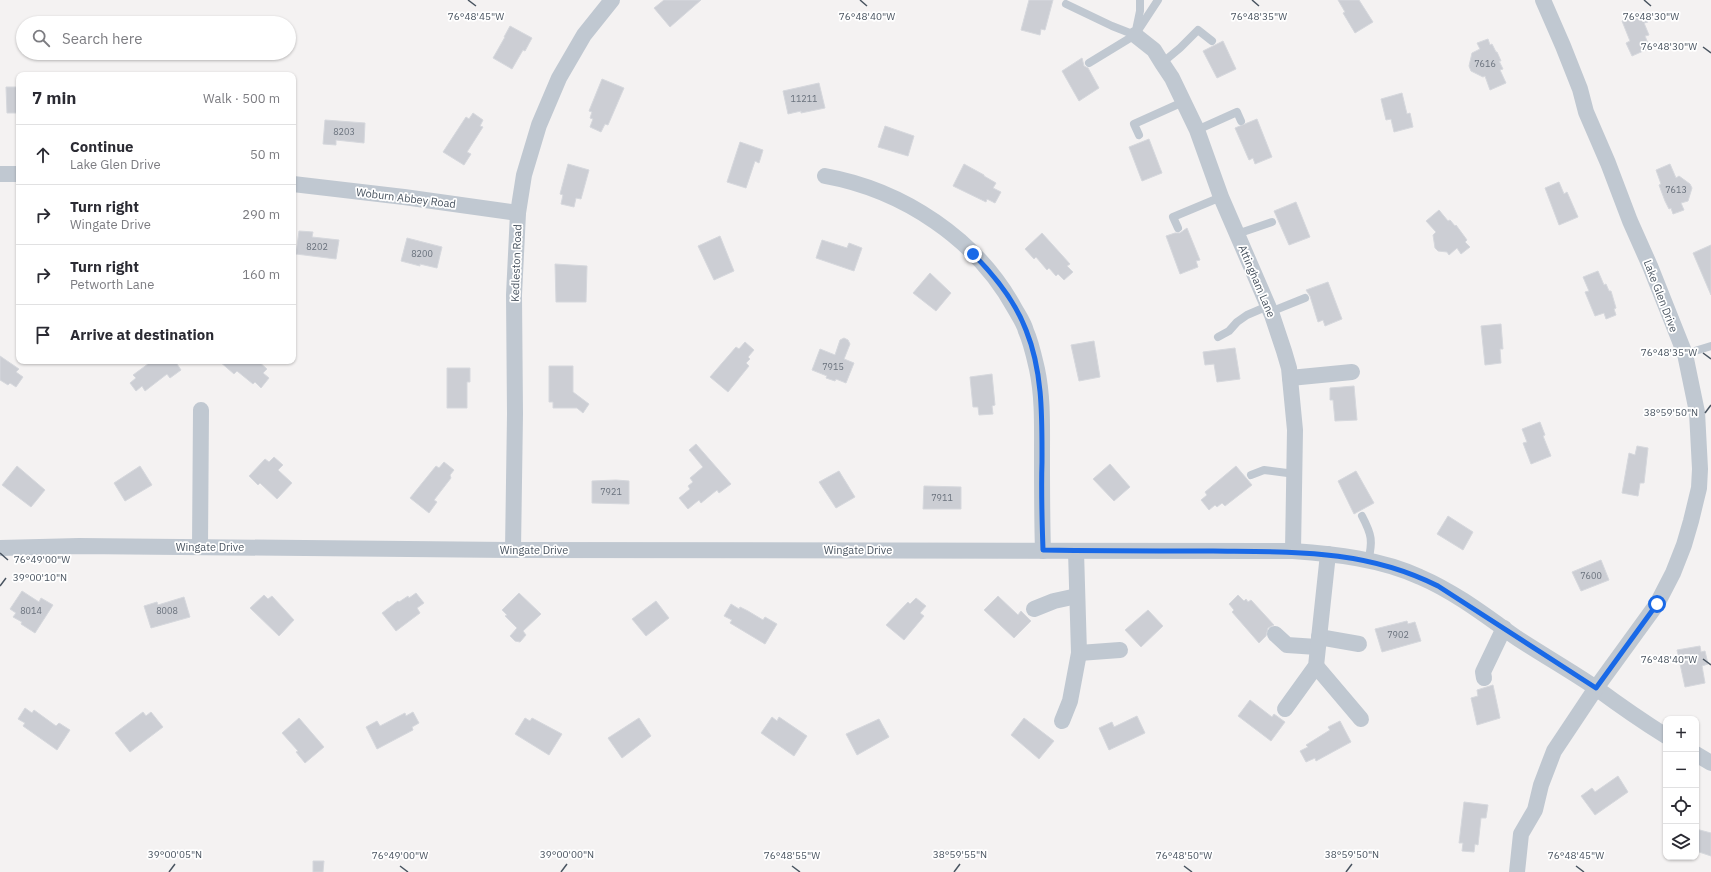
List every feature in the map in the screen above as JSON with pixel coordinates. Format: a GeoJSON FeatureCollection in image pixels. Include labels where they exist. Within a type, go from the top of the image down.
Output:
{"type":"FeatureCollection","features":[{"type":"Feature","properties":{"kind":"street","name":"Kedleston Road"},"geometry":{"type":"LineString","coordinates":[[513,550],[515,414],[514,295],[518,213],[526,168],[539,125],[559,78],[584,36],[612,0]]}},
{"type":"Feature","properties":{"kind":"street","name":"Lake Glen Drive"},"geometry":{"type":"LineString","coordinates":[[1517,872],[1521,834],[1535,810],[1541,785],[1554,751],[1596,688],[1657,604],[1673,573],[1684,545],[1691,521],[1699,488],[1700,469],[1697,412],[1685,354],[1586,112],[1580,89],[1543,0]]}},
{"type":"Feature","properties":{"kind":"street","name":"Attingham Lane"},"geometry":{"type":"LineString","coordinates":[[1135,35],[1154,50],[1172,78],[1196,130],[1221,197],[1269,309],[1286,357],[1290,378],[1295,430],[1293,551]]}},
{"type":"Feature","properties":{"kind":"street"},"geometry":{"type":"LineString","coordinates":[[0,174],[16,174]]}},
{"type":"Feature","properties":{"kind":"street"},"geometry":{"type":"LineString","coordinates":[[825,176],[850,181],[896,199],[920,212],[944,228],[962,243],[985,266],[1006,294],[1026,330],[1038,376],[1042,402],[1043,550]]}},
{"type":"Feature","properties":{"kind":"street","name":"Woburn Abbey Road"},"geometry":{"type":"LineString","coordinates":[[296,184],[404,197],[518,213]]}},
{"type":"Feature","properties":{"kind":"street"},"geometry":{"type":"LineString","coordinates":[[1290,378],[1352,372]]}},
{"type":"Feature","properties":{"kind":"street"},"geometry":{"type":"LineString","coordinates":[[200,547],[201,410]]}},
{"type":"Feature","properties":{"kind":"street","name":"Wingate Drive"},"geometry":{"type":"LineString","coordinates":[[0,548],[79,546],[513,550],[1293,551],[1328,554],[1368,562],[1419,576],[1469,604],[1596,688],[1635,717],[1663,734]]}},
{"type":"Feature","properties":{"kind":"street"},"geometry":{"type":"LineString","coordinates":[[1062,721],[1070,701],[1079,653],[1076,551]]}},
{"type":"Feature","properties":{"kind":"street"},"geometry":{"type":"LineString","coordinates":[[1285,709],[1316,666],[1328,554]]}},
{"type":"Feature","properties":{"kind":"street"},"geometry":{"type":"LineString","coordinates":[[1034,609],[1054,601],[1077,596]]}},
{"type":"Feature","properties":{"kind":"street"},"geometry":{"type":"LineString","coordinates":[[1484,678],[1484,672],[1504,628]]}},
{"type":"Feature","properties":{"kind":"street"},"geometry":{"type":"LineString","coordinates":[[1275,634],[1287,645],[1318,642],[1359,644]]}},
{"type":"Feature","properties":{"kind":"street"},"geometry":{"type":"LineString","coordinates":[[1079,653],[1120,650]]}},
{"type":"Feature","properties":{"kind":"street"},"geometry":{"type":"LineString","coordinates":[[1316,666],[1361,719]]}},
{"type":"Feature","properties":{"kind":"street"},"geometry":{"type":"LineString","coordinates":[[1699,756],[1711,763]]}},
{"type":"Feature","properties":{"kind":"lane"},"geometry":{"type":"LineString","coordinates":[[1135,35],[1140,11],[1140,0]]}},
{"type":"Feature","properties":{"kind":"lane"},"geometry":{"type":"LineString","coordinates":[[1089,63],[1135,35],[1158,0]]}},
{"type":"Feature","properties":{"kind":"lane"},"geometry":{"type":"LineString","coordinates":[[1066,4],[1112,26],[1135,35]]}},
{"type":"Feature","properties":{"kind":"lane"},"geometry":{"type":"LineString","coordinates":[[1162,62],[1180,48],[1198,30],[1212,40]]}},
{"type":"Feature","properties":{"kind":"lane"},"geometry":{"type":"LineString","coordinates":[[1139,135],[1134,124],[1183,102]]}},
{"type":"Feature","properties":{"kind":"lane"},"geometry":{"type":"LineString","coordinates":[[1196,130],[1237,112],[1242,122]]}},
{"type":"Feature","properties":{"kind":"lane"},"geometry":{"type":"LineString","coordinates":[[1178,228],[1173,218],[1221,197]]}},
{"type":"Feature","properties":{"kind":"lane"},"geometry":{"type":"LineString","coordinates":[[1237,234],[1272,222]]}},
{"type":"Feature","properties":{"kind":"lane"},"geometry":{"type":"LineString","coordinates":[[1218,337],[1229,332],[1237,322],[1247,315],[1305,298]]}},
{"type":"Feature","properties":{"kind":"lane"},"geometry":{"type":"LineString","coordinates":[[1685,354],[1711,346]]}},
{"type":"Feature","properties":{"kind":"lane"},"geometry":{"type":"LineString","coordinates":[[1251,475],[1264,470],[1295,474]]}},
{"type":"Feature","properties":{"kind":"lane"},"geometry":{"type":"LineString","coordinates":[[1362,516],[1371,531],[1372,543],[1368,562]]}},
{"type":"Feature","properties":{"kind":"building"},"geometry":{"type":"Polygon","coordinates":[[[664,0],[701,0],[670,27],[654,8],[664,0]]]}},
{"type":"Feature","properties":{"kind":"building"},"geometry":{"type":"Polygon","coordinates":[[[1029,0],[1053,0],[1045,30],[1041,29],[1040,35],[1021,30],[1029,0]]]}},
{"type":"Feature","properties":{"kind":"building"},"geometry":{"type":"Polygon","coordinates":[[[1338,0],[1359,0],[1373,22],[1355,33],[1343,13],[1345,12],[1338,0]]]}},
{"type":"Feature","properties":{"kind":"building"},"geometry":{"type":"Polygon","coordinates":[[[1645,12],[1648,22],[1644,23],[1649,35],[1645,36],[1650,48],[1632,56],[1626,43],[1630,41],[1622,21],[1645,12]]]}},
{"type":"Feature","properties":{"kind":"building"},"geometry":{"type":"Polygon","coordinates":[[[510,26],[532,38],[512,69],[493,58],[510,26]]]}},
{"type":"Feature","properties":{"kind":"building"},"geometry":{"type":"Polygon","coordinates":[[[1488,39],[1490,45],[1492,44],[1501,61],[1499,61],[1503,69],[1500,70],[1506,83],[1490,90],[1485,76],[1483,77],[1471,71],[1469,66],[1472,53],[1480,49],[1477,43],[1488,39]]]}},
{"type":"Feature","properties":{"kind":"building"},"geometry":{"type":"Polygon","coordinates":[[[1223,41],[1236,69],[1217,78],[1203,51],[1223,41]]]}},
{"type":"Feature","properties":{"kind":"building"},"geometry":{"type":"Polygon","coordinates":[[[1082,58],[1084,66],[1088,68],[1099,88],[1079,101],[1062,71],[1082,58]]]}},
{"type":"Feature","properties":{"kind":"building"},"geometry":{"type":"Polygon","coordinates":[[[602,79],[624,88],[608,125],[605,124],[601,132],[590,127],[593,119],[590,118],[592,112],[589,111],[602,79]]]}},
{"type":"Feature","properties":{"kind":"building"},"geometry":{"type":"Polygon","coordinates":[[[819,83],[825,108],[788,114],[783,91],[819,83]]]}},
{"type":"Feature","properties":{"kind":"building"},"geometry":{"type":"Polygon","coordinates":[[[6,87],[16,87],[16,113],[7,113],[6,87]]]}},
{"type":"Feature","properties":{"kind":"building"},"geometry":{"type":"Polygon","coordinates":[[[1402,93],[1407,114],[1410,113],[1413,127],[1394,132],[1391,119],[1386,120],[1381,99],[1402,93]]]}},
{"type":"Feature","properties":{"kind":"building"},"geometry":{"type":"Polygon","coordinates":[[[473,113],[483,120],[480,126],[483,127],[467,152],[471,154],[464,165],[443,152],[466,117],[469,119],[473,113]]]}},
{"type":"Feature","properties":{"kind":"building"},"geometry":{"type":"Polygon","coordinates":[[[1257,119],[1272,157],[1255,164],[1253,158],[1249,160],[1235,128],[1257,119]]]}},
{"type":"Feature","properties":{"kind":"building"},"geometry":{"type":"Polygon","coordinates":[[[325,120],[365,123],[364,143],[336,140],[336,145],[323,144],[325,120]]]}},
{"type":"Feature","properties":{"kind":"building"},"geometry":{"type":"Polygon","coordinates":[[[885,126],[914,136],[908,156],[878,147],[885,126]]]}},
{"type":"Feature","properties":{"kind":"building"},"geometry":{"type":"Polygon","coordinates":[[[1149,139],[1162,173],[1142,181],[1129,147],[1149,139]]]}},
{"type":"Feature","properties":{"kind":"building"},"geometry":{"type":"Polygon","coordinates":[[[740,142],[763,150],[759,163],[755,161],[746,188],[727,182],[740,142]]]}},
{"type":"Feature","properties":{"kind":"building"},"geometry":{"type":"Polygon","coordinates":[[[568,164],[589,170],[581,199],[576,198],[574,207],[561,204],[563,195],[560,194],[568,164]]]}},
{"type":"Feature","properties":{"kind":"building"},"geometry":{"type":"Polygon","coordinates":[[[964,164],[996,183],[993,188],[1001,192],[995,203],[987,199],[986,202],[953,186],[964,164]]]}},
{"type":"Feature","properties":{"kind":"building"},"geometry":{"type":"Polygon","coordinates":[[[1670,164],[1676,178],[1679,176],[1690,184],[1692,188],[1688,201],[1681,203],[1684,210],[1673,214],[1671,208],[1669,209],[1665,201],[1659,185],[1661,184],[1656,170],[1670,164]]]}},
{"type":"Feature","properties":{"kind":"building"},"geometry":{"type":"Polygon","coordinates":[[[1559,182],[1564,194],[1567,192],[1578,217],[1559,225],[1545,188],[1559,182]]]}},
{"type":"Feature","properties":{"kind":"building"},"geometry":{"type":"Polygon","coordinates":[[[1296,202],[1310,237],[1289,245],[1274,211],[1296,202]]]}},
{"type":"Feature","properties":{"kind":"building"},"geometry":{"type":"Polygon","coordinates":[[[1439,210],[1448,221],[1450,220],[1455,226],[1456,225],[1467,240],[1465,242],[1470,247],[1461,254],[1457,248],[1449,255],[1447,252],[1438,251],[1435,248],[1433,235],[1436,232],[1426,221],[1439,210]]]}},
{"type":"Feature","properties":{"kind":"building"},"geometry":{"type":"Polygon","coordinates":[[[1187,228],[1200,260],[1196,261],[1198,267],[1180,274],[1166,236],[1180,233],[1187,228]]]}},
{"type":"Feature","properties":{"kind":"building"},"geometry":{"type":"Polygon","coordinates":[[[299,231],[313,232],[312,237],[339,240],[336,259],[296,254],[299,231]]]}},
{"type":"Feature","properties":{"kind":"building"},"geometry":{"type":"Polygon","coordinates":[[[1042,233],[1070,264],[1067,266],[1073,272],[1064,280],[1058,274],[1056,276],[1049,268],[1047,270],[1036,257],[1034,259],[1025,249],[1042,233]]]}},
{"type":"Feature","properties":{"kind":"building"},"geometry":{"type":"Polygon","coordinates":[[[720,236],[734,271],[714,280],[698,246],[720,236]]]}},
{"type":"Feature","properties":{"kind":"building"},"geometry":{"type":"Polygon","coordinates":[[[407,238],[442,247],[437,268],[420,264],[420,266],[401,261],[407,238]]]}},
{"type":"Feature","properties":{"kind":"building"},"geometry":{"type":"Polygon","coordinates":[[[822,240],[847,248],[849,243],[862,248],[854,271],[816,258],[822,240]]]}},
{"type":"Feature","properties":{"kind":"building"},"geometry":{"type":"Polygon","coordinates":[[[1711,245],[1711,295],[1693,253],[1711,245]]]}},
{"type":"Feature","properties":{"kind":"building"},"geometry":{"type":"Polygon","coordinates":[[[555,264],[587,266],[586,302],[556,302],[555,264]]]}},
{"type":"Feature","properties":{"kind":"building"},"geometry":{"type":"Polygon","coordinates":[[[1598,271],[1604,285],[1606,284],[1609,291],[1611,291],[1616,308],[1614,309],[1616,315],[1606,319],[1604,313],[1595,316],[1585,292],[1589,291],[1583,277],[1598,271]]]}},
{"type":"Feature","properties":{"kind":"building"},"geometry":{"type":"Polygon","coordinates":[[[930,273],[951,293],[936,311],[913,293],[930,273]]]}},
{"type":"Feature","properties":{"kind":"building"},"geometry":{"type":"Polygon","coordinates":[[[1328,282],[1342,319],[1325,326],[1323,320],[1318,322],[1310,296],[1306,290],[1328,282]]]}},
{"type":"Feature","properties":{"kind":"building"},"geometry":{"type":"Polygon","coordinates":[[[1501,324],[1503,349],[1500,349],[1501,363],[1485,365],[1481,326],[1501,324]]]}},
{"type":"Feature","properties":{"kind":"building"},"geometry":{"type":"Polygon","coordinates":[[[844,338],[848,340],[850,344],[844,359],[854,363],[846,383],[836,379],[835,381],[826,378],[827,376],[812,370],[820,349],[835,355],[840,340],[844,338]]]}},
{"type":"Feature","properties":{"kind":"building"},"geometry":{"type":"Polygon","coordinates":[[[1094,341],[1100,377],[1079,381],[1071,345],[1094,341]]]}},
{"type":"Feature","properties":{"kind":"building"},"geometry":{"type":"Polygon","coordinates":[[[745,342],[754,350],[748,357],[750,359],[746,363],[749,366],[728,392],[710,377],[736,347],[739,349],[745,342]]]}},
{"type":"Feature","properties":{"kind":"building"},"geometry":{"type":"Polygon","coordinates":[[[1235,348],[1240,379],[1217,382],[1214,364],[1205,365],[1203,352],[1235,348]]]}},
{"type":"Feature","properties":{"kind":"building"},"geometry":{"type":"Polygon","coordinates":[[[0,356],[19,369],[16,372],[23,377],[16,387],[10,383],[8,385],[0,380],[0,356]]]}},
{"type":"Feature","properties":{"kind":"building"},"geometry":{"type":"Polygon","coordinates":[[[148,364],[177,364],[181,370],[170,378],[167,374],[145,391],[142,386],[136,391],[130,383],[136,378],[133,375],[148,364]]]}},
{"type":"Feature","properties":{"kind":"building"},"geometry":{"type":"Polygon","coordinates":[[[222,364],[261,364],[267,369],[263,373],[269,378],[261,388],[255,382],[253,384],[237,371],[234,374],[222,364]]]}},
{"type":"Feature","properties":{"kind":"building"},"geometry":{"type":"Polygon","coordinates":[[[549,366],[573,366],[573,392],[589,404],[583,413],[577,408],[553,408],[553,402],[549,402],[549,366]]]}},
{"type":"Feature","properties":{"kind":"building"},"geometry":{"type":"Polygon","coordinates":[[[447,368],[470,368],[470,382],[467,382],[467,408],[447,408],[447,368]]]}},
{"type":"Feature","properties":{"kind":"building"},"geometry":{"type":"Polygon","coordinates":[[[992,374],[995,405],[992,406],[993,414],[979,415],[978,407],[973,407],[970,377],[992,374]]]}},
{"type":"Feature","properties":{"kind":"building"},"geometry":{"type":"Polygon","coordinates":[[[1354,386],[1357,420],[1335,421],[1333,400],[1330,400],[1330,388],[1354,386]]]}},
{"type":"Feature","properties":{"kind":"building"},"geometry":{"type":"Polygon","coordinates":[[[1540,422],[1545,435],[1543,436],[1551,456],[1531,464],[1523,443],[1527,442],[1522,429],[1540,422]]]}},
{"type":"Feature","properties":{"kind":"building"},"geometry":{"type":"Polygon","coordinates":[[[696,444],[731,484],[719,493],[717,490],[701,503],[699,500],[688,509],[679,498],[690,489],[688,486],[693,482],[690,478],[703,467],[689,450],[696,444]]]}},
{"type":"Feature","properties":{"kind":"building"},"geometry":{"type":"Polygon","coordinates":[[[1637,446],[1648,448],[1644,483],[1640,483],[1638,496],[1622,493],[1629,453],[1635,455],[1637,446]]]}},
{"type":"Feature","properties":{"kind":"building"},"geometry":{"type":"Polygon","coordinates":[[[274,457],[283,465],[278,470],[292,483],[277,499],[260,483],[258,485],[249,476],[265,459],[269,462],[274,457]]]}},
{"type":"Feature","properties":{"kind":"building"},"geometry":{"type":"Polygon","coordinates":[[[444,462],[454,470],[450,475],[451,478],[434,500],[437,502],[429,513],[410,498],[436,466],[439,468],[444,462]]]}},
{"type":"Feature","properties":{"kind":"building"},"geometry":{"type":"Polygon","coordinates":[[[1110,464],[1130,487],[1114,501],[1093,479],[1110,464]]]}},
{"type":"Feature","properties":{"kind":"building"},"geometry":{"type":"Polygon","coordinates":[[[17,466],[45,490],[31,507],[2,485],[17,466]]]}},
{"type":"Feature","properties":{"kind":"building"},"geometry":{"type":"Polygon","coordinates":[[[140,466],[152,485],[125,501],[114,483],[140,466]]]}},
{"type":"Feature","properties":{"kind":"building"},"geometry":{"type":"Polygon","coordinates":[[[1236,466],[1252,485],[1225,506],[1222,503],[1217,507],[1215,505],[1209,510],[1201,500],[1207,495],[1205,492],[1236,466]]]}},
{"type":"Feature","properties":{"kind":"building"},"geometry":{"type":"Polygon","coordinates":[[[839,471],[855,497],[836,508],[819,482],[839,471]]]}},
{"type":"Feature","properties":{"kind":"building"},"geometry":{"type":"Polygon","coordinates":[[[1356,471],[1374,503],[1354,514],[1338,481],[1356,471]]]}},
{"type":"Feature","properties":{"kind":"building"},"geometry":{"type":"Polygon","coordinates":[[[592,481],[629,481],[629,504],[592,503],[592,481]]]}},
{"type":"Feature","properties":{"kind":"building"},"geometry":{"type":"Polygon","coordinates":[[[924,486],[961,487],[961,509],[923,509],[924,486]]]}},
{"type":"Feature","properties":{"kind":"building"},"geometry":{"type":"Polygon","coordinates":[[[1448,516],[1473,532],[1463,550],[1437,534],[1448,516]]]}},
{"type":"Feature","properties":{"kind":"building"},"geometry":{"type":"Polygon","coordinates":[[[1601,560],[1609,580],[1581,591],[1572,572],[1601,560]]]}},
{"type":"Feature","properties":{"kind":"building"},"geometry":{"type":"Polygon","coordinates":[[[22,591],[39,602],[41,598],[53,605],[35,633],[21,624],[22,622],[13,617],[16,613],[10,609],[22,591]]]}},
{"type":"Feature","properties":{"kind":"building"},"geometry":{"type":"Polygon","coordinates":[[[416,593],[424,603],[417,608],[420,613],[396,631],[382,613],[398,601],[399,602],[408,596],[409,598],[416,593]]]}},
{"type":"Feature","properties":{"kind":"building"},"geometry":{"type":"Polygon","coordinates":[[[519,593],[541,614],[523,631],[526,635],[520,642],[515,641],[510,636],[517,628],[505,616],[507,615],[502,610],[519,593]]]}},
{"type":"Feature","properties":{"kind":"building"},"geometry":{"type":"Polygon","coordinates":[[[264,595],[268,599],[272,596],[294,620],[279,636],[250,608],[264,595]]]}},
{"type":"Feature","properties":{"kind":"building"},"geometry":{"type":"Polygon","coordinates":[[[1238,595],[1244,601],[1246,599],[1248,602],[1251,600],[1274,625],[1268,628],[1266,636],[1259,643],[1232,612],[1234,610],[1229,604],[1238,595]]]}},
{"type":"Feature","properties":{"kind":"building"},"geometry":{"type":"Polygon","coordinates":[[[998,596],[1018,615],[1021,611],[1031,621],[1014,638],[984,610],[998,596]]]}},
{"type":"Feature","properties":{"kind":"building"},"geometry":{"type":"Polygon","coordinates":[[[184,597],[190,617],[151,628],[144,606],[157,602],[158,605],[184,597]]]}},
{"type":"Feature","properties":{"kind":"building"},"geometry":{"type":"Polygon","coordinates":[[[916,598],[926,606],[920,613],[924,616],[904,640],[886,625],[908,602],[910,604],[916,598]]]}},
{"type":"Feature","properties":{"kind":"building"},"geometry":{"type":"Polygon","coordinates":[[[656,601],[669,618],[646,636],[632,619],[656,601]]]}},
{"type":"Feature","properties":{"kind":"building"},"geometry":{"type":"Polygon","coordinates":[[[731,604],[739,609],[740,607],[748,611],[763,620],[765,617],[777,624],[765,644],[730,623],[732,620],[724,616],[731,604]]]}},
{"type":"Feature","properties":{"kind":"building"},"geometry":{"type":"Polygon","coordinates":[[[1148,610],[1163,626],[1141,647],[1125,630],[1148,610]]]}},
{"type":"Feature","properties":{"kind":"building"},"geometry":{"type":"Polygon","coordinates":[[[1407,621],[1408,624],[1415,622],[1421,641],[1382,652],[1375,629],[1407,621]]]}},
{"type":"Feature","properties":{"kind":"building"},"geometry":{"type":"Polygon","coordinates":[[[1700,646],[1701,652],[1705,651],[1708,664],[1702,666],[1705,683],[1685,687],[1677,650],[1700,646]]]}},
{"type":"Feature","properties":{"kind":"building"},"geometry":{"type":"Polygon","coordinates":[[[1493,685],[1500,718],[1477,725],[1471,698],[1478,696],[1477,690],[1493,685]]]}},
{"type":"Feature","properties":{"kind":"building"},"geometry":{"type":"Polygon","coordinates":[[[1250,700],[1272,717],[1274,714],[1285,722],[1271,741],[1238,716],[1250,700]]]}},
{"type":"Feature","properties":{"kind":"building"},"geometry":{"type":"Polygon","coordinates":[[[25,708],[32,713],[34,710],[56,726],[59,723],[70,730],[57,750],[23,726],[25,723],[18,719],[25,708]]]}},
{"type":"Feature","properties":{"kind":"building"},"geometry":{"type":"Polygon","coordinates":[[[143,712],[146,716],[151,712],[163,727],[130,752],[115,733],[143,712]]]}},
{"type":"Feature","properties":{"kind":"building"},"geometry":{"type":"Polygon","coordinates":[[[413,712],[419,723],[412,727],[413,730],[377,749],[366,727],[377,721],[380,726],[405,713],[406,716],[413,712]]]}},
{"type":"Feature","properties":{"kind":"building"},"geometry":{"type":"Polygon","coordinates":[[[1137,716],[1145,733],[1109,750],[1099,728],[1112,722],[1114,727],[1137,716]]]}},
{"type":"Feature","properties":{"kind":"building"},"geometry":{"type":"Polygon","coordinates":[[[772,717],[777,721],[779,717],[807,736],[794,756],[761,733],[772,717]]]}},
{"type":"Feature","properties":{"kind":"building"},"geometry":{"type":"Polygon","coordinates":[[[299,718],[324,747],[305,763],[296,752],[298,751],[282,733],[299,718]]]}},
{"type":"Feature","properties":{"kind":"building"},"geometry":{"type":"Polygon","coordinates":[[[525,718],[530,721],[532,718],[562,734],[549,755],[515,734],[525,718]]]}},
{"type":"Feature","properties":{"kind":"building"},"geometry":{"type":"Polygon","coordinates":[[[639,718],[651,736],[622,758],[608,738],[639,718]]]}},
{"type":"Feature","properties":{"kind":"building"},"geometry":{"type":"Polygon","coordinates":[[[1024,718],[1054,741],[1039,759],[1011,735],[1024,718]]]}},
{"type":"Feature","properties":{"kind":"building"},"geometry":{"type":"Polygon","coordinates":[[[879,719],[889,737],[857,755],[846,734],[879,719]]]}},
{"type":"Feature","properties":{"kind":"building"},"geometry":{"type":"Polygon","coordinates":[[[1340,721],[1351,742],[1316,761],[1315,758],[1306,762],[1300,751],[1308,747],[1306,745],[1330,730],[1328,727],[1340,721]]]}},
{"type":"Feature","properties":{"kind":"building"},"geometry":{"type":"Polygon","coordinates":[[[1618,776],[1628,792],[1595,815],[1581,796],[1592,788],[1595,792],[1618,776]]]}},
{"type":"Feature","properties":{"kind":"building"},"geometry":{"type":"Polygon","coordinates":[[[1464,802],[1488,805],[1486,818],[1481,818],[1478,845],[1475,844],[1474,852],[1462,851],[1463,843],[1459,843],[1464,802]]]}},
{"type":"Feature","properties":{"kind":"building"},"geometry":{"type":"Polygon","coordinates":[[[1699,830],[1711,833],[1711,856],[1699,852],[1699,830]]]}},
{"type":"Feature","properties":{"kind":"building"},"geometry":{"type":"Polygon","coordinates":[[[313,861],[324,861],[323,872],[313,872],[313,861]]]}},
{"type":"Feature","properties":{"kind":"route"},"geometry":{"type":"LineString","coordinates":[[973,254],[997,280],[1006,294],[1026,330],[1037,369],[1042,402],[1043,550],[1293,551],[1355,558],[1388,566],[1419,576],[1438,586],[1475,608],[1518,638],[1596,688],[1657,604]]}}]}
